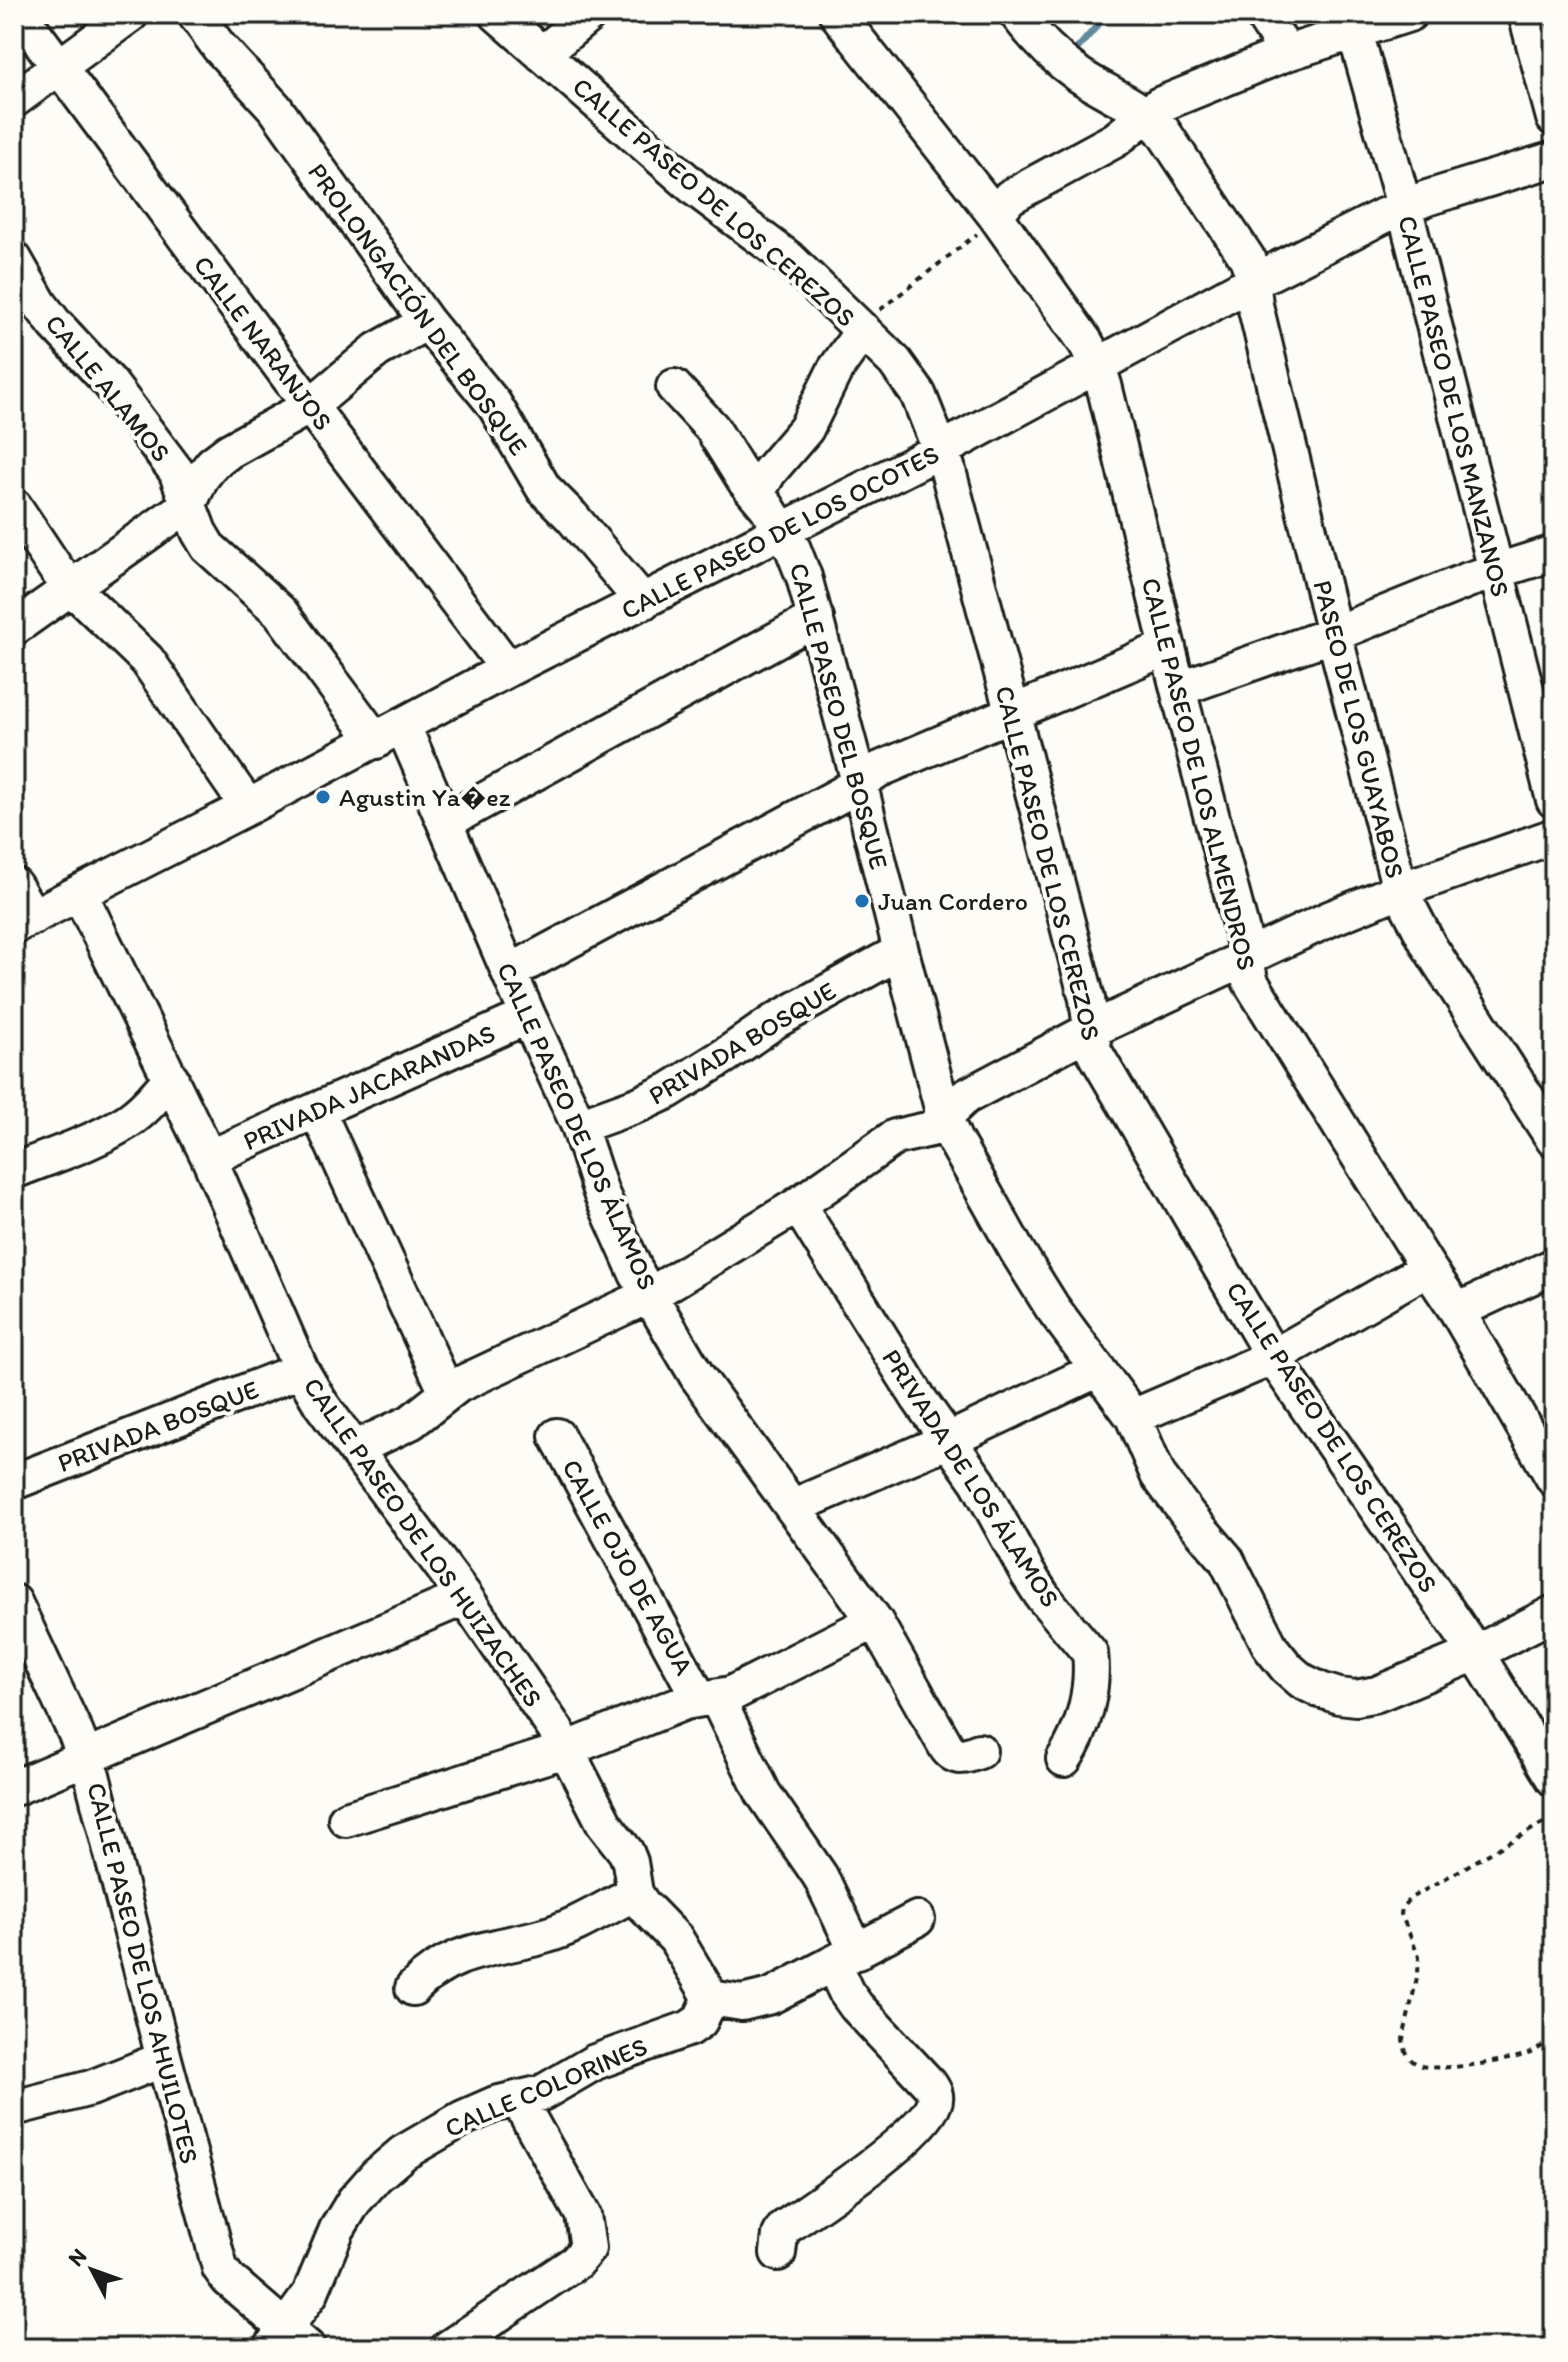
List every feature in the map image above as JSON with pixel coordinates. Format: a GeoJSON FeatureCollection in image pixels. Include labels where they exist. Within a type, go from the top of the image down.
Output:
{"type":"FeatureCollection","features":[{"type":"Feature","properties":{"kind":"street","name":"CALLE NARANJOS"},"geometry":{"type":"LineString","coordinates":[[20,14],[508,669]]}},
{"type":"Feature","properties":{"kind":"street"},"geometry":{"type":"LineString","coordinates":[[14,100],[131,14]]}},
{"type":"Feature","properties":{"kind":"street","name":"PROLONGACIÓN DEL BOSQUE"},"geometry":{"type":"LineString","coordinates":[[195,14],[219,47],[275,108],[427,322],[494,404],[544,489],[572,517],[643,602]]}},
{"type":"Feature","properties":{"kind":"street","name":"CALLE PASEO DE LOS CEREZOS"},"geometry":{"type":"LineString","coordinates":[[497,14],[697,190],[788,258],[863,330],[908,378],[918,394],[941,450],[1012,711],[1087,999],[1094,1051],[1273,1357],[1476,1653],[1554,1779]]}},
{"type":"Feature","properties":{"kind":"street"},"geometry":{"type":"LineString","coordinates":[[542,54],[590,14]]}},
{"type":"Feature","properties":{"kind":"street","name":"CALLE PASEO DE LOS ALMENDROS"},"geometry":{"type":"LineString","coordinates":[[837,14],[995,215],[1086,343],[1098,366],[1243,936],[1248,974],[1254,990],[1457,1311],[1554,1479]]}},
{"type":"Feature","properties":{"kind":"street","name":"PASEO DE LOS GUAYABOS"},"geometry":{"type":"LineString","coordinates":[[1017,14],[1030,32],[1071,68],[1145,114],[1162,130],[1241,246],[1251,269],[1255,305],[1334,634],[1400,890],[1429,946],[1554,1140]]}},
{"type":"Feature","properties":{"kind":"street"},"geometry":{"type":"LineString","coordinates":[[1262,14],[1287,53]]}},
{"type":"Feature","properties":{"kind":"street"},"geometry":{"type":"LineString","coordinates":[[995,215],[1010,197],[1115,140],[1145,114],[1178,97],[1287,53],[1353,22],[1409,14]]}},
{"type":"Feature","properties":{"kind":"street"},"geometry":{"type":"LineString","coordinates":[[1526,14],[1554,118]]}},
{"type":"Feature","properties":{"kind":"street","name":"CALLE PASEO DE LOS MANZANOS"},"geometry":{"type":"LineString","coordinates":[[1353,22],[1404,206],[1554,800]]}},
{"type":"Feature","properties":{"kind":"street","name":"CALLE PASEO DE LOS OCOTES"},"geometry":{"type":"LineString","coordinates":[[24,921],[508,669],[941,450],[1252,282],[1404,206],[1554,159]]}},
{"type":"Feature","properties":{"kind":"street","name":"CALLE ALAMOS"},"geometry":{"type":"LineString","coordinates":[[14,259],[55,324],[109,382],[176,471],[199,532],[208,547],[280,612],[390,733]]}},
{"type":"Feature","properties":{"kind":"street"},"geometry":{"type":"LineString","coordinates":[[14,628],[189,504],[201,478],[212,464],[229,451],[310,406],[369,356],[427,322]]}},
{"type":"Feature","properties":{"kind":"street"},"geometry":{"type":"LineString","coordinates":[[756,494],[769,472],[806,429],[835,370],[863,330]]}},
{"type":"Feature","properties":{"kind":"street","name":"CALLE PASEO DEL BOSQUE"},"geometry":{"type":"LineString","coordinates":[[674,387],[712,428],[745,481],[783,531],[804,577],[944,1116],[954,1139],[1052,1307],[1133,1417],[1158,1475],[1226,1559],[1271,1648],[1302,1681],[1339,1696],[1356,1698],[1377,1694],[1476,1653],[1554,1613]]}},
{"type":"Feature","properties":{"kind":"street"},"geometry":{"type":"LineString","coordinates":[[14,506],[71,587],[147,660],[248,807]]}},
{"type":"Feature","properties":{"kind":"street"},"geometry":{"type":"LineString","coordinates":[[1178,689],[1334,634],[1468,580],[1554,553]]}},
{"type":"Feature","properties":{"kind":"street"},"geometry":{"type":"LineString","coordinates":[[445,822],[816,618]]}},
{"type":"Feature","properties":{"kind":"street"},"geometry":{"type":"LineString","coordinates":[[510,972],[828,801],[878,770],[1168,647]]}},
{"type":"Feature","properties":{"kind":"street","name":"CALLE PASEO DE LOS ÁLAMOS"},"geometry":{"type":"LineString","coordinates":[[390,733],[445,822],[579,1126],[606,1206],[628,1257],[697,1376],[875,1621],[950,1753],[961,1757],[979,1751]]}},
{"type":"Feature","properties":{"kind":"street"},"geometry":{"type":"LineString","coordinates":[[356,1448],[411,1422],[458,1385],[650,1295],[798,1205],[895,1137],[931,1129],[965,1097],[1091,1030],[1329,919],[1400,890],[1554,836]]}},
{"type":"Feature","properties":{"kind":"street"},"geometry":{"type":"LineString","coordinates":[[14,885],[24,921]]}},
{"type":"Feature","properties":{"kind":"street","name":"CALLE PASEO DE LOS HUIZACHES"},"geometry":{"type":"LineString","coordinates":[[80,894],[209,1158],[301,1370],[321,1404],[465,1597],[557,1732],[605,1825],[626,1852],[635,1893],[676,1939],[711,1998]]}},
{"type":"Feature","properties":{"kind":"street","name":"PRIVADA BOSQUE"},"geometry":{"type":"LineString","coordinates":[[579,1126],[668,1091],[775,1021],[901,951]]}},
{"type":"Feature","properties":{"kind":"street","name":"PRIVADA JACARANDAS"},"geometry":{"type":"LineString","coordinates":[[209,1158],[528,1016]]}},
{"type":"Feature","properties":{"kind":"street"},"geometry":{"type":"LineString","coordinates":[[14,1171],[129,1121],[171,1078]]}},
{"type":"Feature","properties":{"kind":"street"},"geometry":{"type":"LineString","coordinates":[[317,1110],[447,1393]]}},
{"type":"Feature","properties":{"kind":"street","name":"PRIVADA DE LOS ÁLAMOS"},"geometry":{"type":"LineString","coordinates":[[798,1205],[919,1399],[978,1482],[1036,1585],[1090,1653],[1088,1694],[1081,1728],[1064,1759]]}},
{"type":"Feature","properties":{"kind":"street"},"geometry":{"type":"LineString","coordinates":[[1457,1311],[1554,1266]]}},
{"type":"Feature","properties":{"kind":"street"},"geometry":{"type":"LineString","coordinates":[[1133,1417],[1273,1357],[1428,1268]]}},
{"type":"Feature","properties":{"kind":"street","name":"PRIVADA BOSQUE"},"geometry":{"type":"LineString","coordinates":[[14,1482],[301,1370]]}},
{"type":"Feature","properties":{"kind":"street"},"geometry":{"type":"LineString","coordinates":[[792,1507],[949,1440],[1097,1370]]}},
{"type":"Feature","properties":{"kind":"street","name":"CALLE OJO DE AGUA"},"geometry":{"type":"LineString","coordinates":[[557,1436],[763,1793],[820,1876],[845,1958],[846,1992],[930,2085],[935,2095],[933,2106],[902,2139],[784,2228],[778,2253]]}},
{"type":"Feature","properties":{"kind":"street"},"geometry":{"type":"LineString","coordinates":[[14,1788],[465,1597]]}},
{"type":"Feature","properties":{"kind":"street","name":"CALLE PASEO DE LOS AHUILOTES"},"geometry":{"type":"LineString","coordinates":[[14,1602],[86,1757],[220,2268],[288,2342]]}},
{"type":"Feature","properties":{"kind":"street"},"geometry":{"type":"LineString","coordinates":[[346,1819],[565,1750],[708,1698],[731,1694],[875,1621]]}},
{"type":"Feature","properties":{"kind":"street"},"geometry":{"type":"LineString","coordinates":[[413,1988],[428,1973],[471,1952],[545,1936],[635,1893]]}},
{"type":"Feature","properties":{"kind":"street"},"geometry":{"type":"LineString","coordinates":[[711,1998],[742,2003],[771,1996],[917,1919]]}},
{"type":"Feature","properties":{"kind":"street","name":"CALLE COLORINES"},"geometry":{"type":"LineString","coordinates":[[288,2342],[337,2229],[354,2201],[376,2176],[403,2153],[463,2118],[495,2104],[542,2093],[595,2062],[690,2028],[700,2021],[711,1998]]}},
{"type":"Feature","properties":{"kind":"street"},"geometry":{"type":"LineString","coordinates":[[14,2108],[91,2088],[164,2059]]}},
{"type":"Feature","properties":{"kind":"street"},"geometry":{"type":"LineString","coordinates":[[448,2348],[576,2262],[588,2248],[583,2215],[518,2099]]}},
{"type":"Feature","properties":{"kind":"path"},"geometry":{"type":"LineString","coordinates":[[863,330],[889,301],[983,229],[995,215]]}},
{"type":"Feature","properties":{"kind":"path"},"geometry":{"type":"LineString","coordinates":[[1554,1817],[1409,1899],[1401,1914],[1419,1957],[1403,2039],[1405,2050],[1420,2066],[1440,2068],[1512,2059],[1534,2051],[1554,2037]]}},
{"type":"Feature","properties":{"kind":"waterway"},"geometry":{"type":"LineString","coordinates":[[1078,48],[1107,14]]}},
{"type":"Feature","properties":{"kind":"place","name":"Agustin Ya�ez"},"geometry":{"type":"Point","coordinates":[323,797]}},
{"type":"Feature","properties":{"kind":"place","name":"Juan Cordero"},"geometry":{"type":"Point","coordinates":[862,901]}}]}
